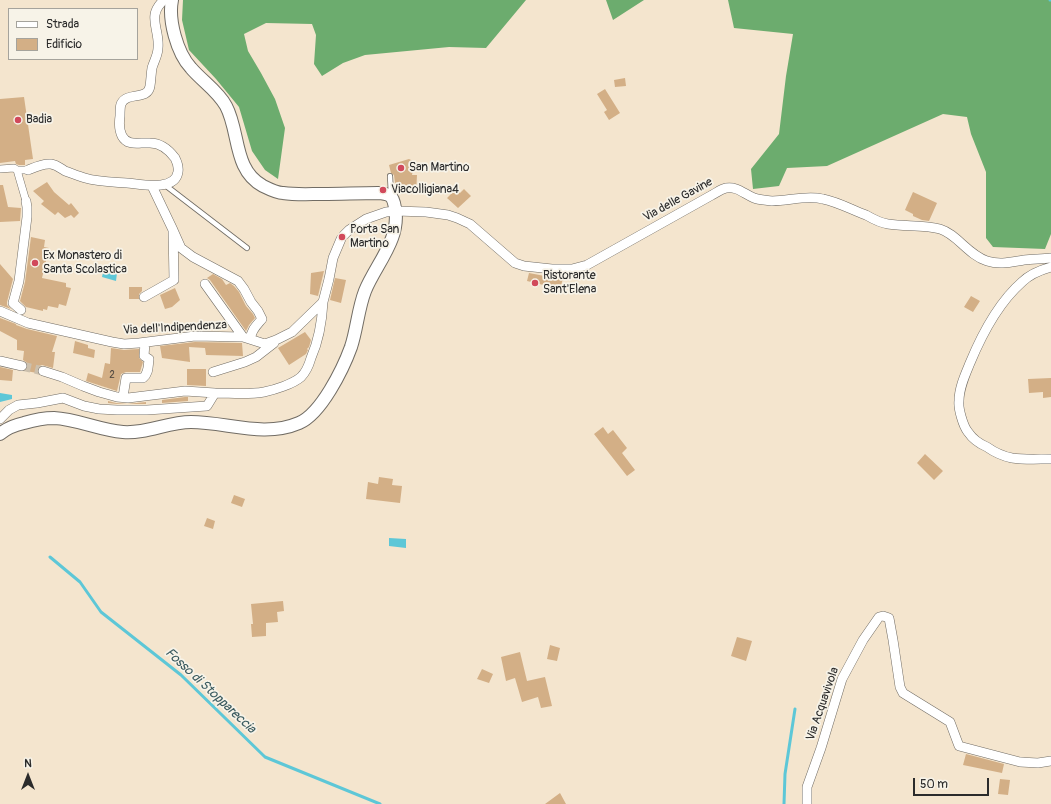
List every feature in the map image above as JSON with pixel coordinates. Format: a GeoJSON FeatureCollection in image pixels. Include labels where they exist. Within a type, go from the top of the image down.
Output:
{"type":"FeatureCollection","features":[{"type":"Feature","properties":{"kind":"street"},"geometry":{"type":"LineString","coordinates":[[0,169],[14,168],[17,170],[28,170],[45,164],[52,164],[76,175],[93,180],[152,186],[165,185],[175,179],[178,175],[177,164],[168,149],[156,144],[135,144],[126,141],[122,137],[118,125],[122,103],[125,99],[142,95],[150,88],[152,69],[159,44],[155,15],[156,9],[164,0]]}},
{"type":"Feature","properties":{"kind":"street"},"geometry":{"type":"LineString","coordinates":[[0,434],[12,427],[44,418],[64,419],[108,430],[124,432],[140,431],[178,423],[191,422],[260,430],[282,428],[301,422],[310,416],[322,402],[338,377],[345,362],[354,337],[365,292],[394,235],[396,211],[394,201],[388,194],[378,193],[282,193],[262,186],[254,179],[247,172],[242,162],[226,105],[222,99],[191,68],[182,56],[172,24],[172,0]]}},
{"type":"Feature","properties":{"kind":"street"},"geometry":{"type":"LineString","coordinates":[[17,170],[27,207],[19,281],[13,303],[21,310]]}},
{"type":"Feature","properties":{"kind":"street"},"geometry":{"type":"LineString","coordinates":[[152,186],[180,248],[193,257],[238,281],[258,311],[262,319],[247,338],[205,284]]}},
{"type":"Feature","properties":{"kind":"street","name":"Via delle Gavine"},"geometry":{"type":"LineString","coordinates":[[396,211],[426,212],[448,215],[457,218],[470,224],[516,264],[524,266],[572,269],[587,265],[726,188],[740,190],[754,198],[764,200],[786,200],[812,197],[824,199],[878,222],[940,229],[950,234],[976,256],[988,261],[1005,263],[1051,258]]}},
{"type":"Feature","properties":{"kind":"street"},"geometry":{"type":"LineString","coordinates":[[43,371],[99,392],[117,397],[128,398],[185,391],[250,394],[264,392],[293,382],[301,376],[308,366],[318,341],[322,323],[323,302],[334,258],[342,237],[349,230],[366,219],[386,212],[396,211]]}},
{"type":"Feature","properties":{"kind":"street"},"geometry":{"type":"LineString","coordinates":[[144,297],[174,280],[173,230]]}},
{"type":"Feature","properties":{"kind":"street"},"geometry":{"type":"LineString","coordinates":[[1051,267],[1035,272],[1023,280],[996,312],[979,341],[960,392],[959,402],[960,411],[967,432],[980,444],[998,454],[1012,458],[1051,459]]}},
{"type":"Feature","properties":{"kind":"street","name":"Via dell'Indipendenza"},"geometry":{"type":"LineString","coordinates":[[0,311],[28,323],[124,344],[195,336],[247,338],[265,344],[292,332],[323,302]]}},
{"type":"Feature","properties":{"kind":"street"},"geometry":{"type":"LineString","coordinates":[[213,372],[256,358],[276,340]]}},
{"type":"Feature","properties":{"kind":"street"},"geometry":{"type":"LineString","coordinates":[[123,397],[126,378],[143,378],[146,375],[149,359],[144,356],[145,342]]}},
{"type":"Feature","properties":{"kind":"street"},"geometry":{"type":"LineString","coordinates":[[2,362],[22,366]]}},
{"type":"Feature","properties":{"kind":"street"},"geometry":{"type":"LineString","coordinates":[[0,419],[9,410],[18,405],[58,398],[63,398],[84,406],[99,409],[140,410],[207,406],[215,393]]}},
{"type":"Feature","properties":{"kind":"street","name":"Via Acquavivola"},"geometry":{"type":"LineString","coordinates":[[807,804],[807,787],[821,748],[842,679],[863,640],[879,617],[883,616],[889,618],[900,687],[903,693],[950,722],[959,746],[1020,762],[1038,763],[1051,761]]}},
{"type":"Feature","properties":{"kind":"lane"},"geometry":{"type":"LineString","coordinates":[[390,176],[391,196]]}},
{"type":"Feature","properties":{"kind":"lane"},"geometry":{"type":"LineString","coordinates":[[165,185],[247,248]]}},
{"type":"Feature","properties":{"kind":"green space"},"geometry":{"type":"Polygon","coordinates":[[[183,0],[526,0],[486,48],[449,47],[365,55],[343,63],[322,76],[314,64],[316,35],[312,24],[266,23],[244,34],[248,51],[275,99],[285,128],[278,179],[265,170],[252,151],[239,107],[189,50],[182,20],[183,0]]]}},
{"type":"Feature","properties":{"kind":"green space"},"geometry":{"type":"Polygon","coordinates":[[[606,0],[644,0],[613,20],[606,0]]]}},
{"type":"Feature","properties":{"kind":"green space"},"geometry":{"type":"Polygon","coordinates":[[[728,0],[1051,0],[1051,234],[1045,249],[993,247],[986,238],[986,172],[971,134],[967,117],[943,114],[827,166],[787,168],[779,186],[753,189],[751,169],[779,134],[793,34],[734,28],[728,0]]]}},
{"type":"Feature","properties":{"kind":"water"},"geometry":{"type":"Polygon","coordinates":[[[104,268],[117,273],[116,281],[102,277],[104,268]]]}},
{"type":"Feature","properties":{"kind":"water"},"geometry":{"type":"Polygon","coordinates":[[[0,393],[12,395],[12,399],[0,402],[0,393]]]}},
{"type":"Feature","properties":{"kind":"water"},"geometry":{"type":"Polygon","coordinates":[[[389,538],[406,539],[406,548],[389,546],[389,538]]]}},
{"type":"Feature","properties":{"kind":"building"},"geometry":{"type":"Polygon","coordinates":[[[625,78],[626,86],[615,87],[614,80],[625,78]]]}},
{"type":"Feature","properties":{"kind":"building"},"geometry":{"type":"Polygon","coordinates":[[[605,89],[620,113],[609,120],[604,112],[607,110],[597,94],[605,89]]]}},
{"type":"Feature","properties":{"kind":"building"},"geometry":{"type":"Polygon","coordinates":[[[24,97],[33,159],[25,160],[25,165],[16,164],[15,161],[0,163],[0,99],[24,97]]]}},
{"type":"Feature","properties":{"kind":"building"},"geometry":{"type":"Polygon","coordinates":[[[409,159],[413,161],[414,164],[412,175],[417,175],[416,194],[398,193],[395,190],[394,175],[391,173],[389,165],[409,159]]]}},
{"type":"Feature","properties":{"kind":"building"},"geometry":{"type":"Polygon","coordinates":[[[47,182],[54,192],[69,205],[71,203],[79,213],[74,218],[71,215],[65,218],[58,212],[55,215],[41,204],[44,201],[33,191],[47,182]]]}},
{"type":"Feature","properties":{"kind":"building"},"geometry":{"type":"Polygon","coordinates":[[[0,185],[3,185],[8,207],[21,208],[20,221],[0,222],[0,185]]]}},
{"type":"Feature","properties":{"kind":"building"},"geometry":{"type":"Polygon","coordinates":[[[456,189],[460,193],[464,189],[471,196],[458,208],[447,198],[456,189]]]}},
{"type":"Feature","properties":{"kind":"building"},"geometry":{"type":"Polygon","coordinates":[[[913,192],[937,203],[929,221],[913,216],[913,214],[905,210],[913,192]]]}},
{"type":"Feature","properties":{"kind":"building","name":"Ex Monastero di Santa Scolastica"},"geometry":{"type":"Polygon","coordinates":[[[31,237],[45,240],[44,247],[49,248],[42,278],[66,283],[66,287],[71,288],[66,306],[59,304],[58,308],[48,306],[47,310],[43,309],[43,311],[26,307],[20,301],[25,282],[31,237]]]}},
{"type":"Feature","properties":{"kind":"building"},"geometry":{"type":"Polygon","coordinates":[[[0,264],[13,279],[7,302],[7,305],[11,309],[0,305],[0,264]]]}},
{"type":"Feature","properties":{"kind":"building"},"geometry":{"type":"Polygon","coordinates":[[[324,271],[318,296],[310,294],[311,273],[324,271]]]}},
{"type":"Feature","properties":{"kind":"building"},"geometry":{"type":"Polygon","coordinates":[[[529,273],[555,278],[556,275],[564,275],[560,289],[527,281],[529,273]]]}},
{"type":"Feature","properties":{"kind":"building"},"geometry":{"type":"Polygon","coordinates":[[[213,274],[222,279],[226,285],[230,283],[234,286],[239,292],[246,306],[253,314],[255,318],[246,331],[210,280],[207,278],[213,274]]]}},
{"type":"Feature","properties":{"kind":"building"},"geometry":{"type":"Polygon","coordinates":[[[335,278],[346,280],[341,303],[330,300],[335,278]]]}},
{"type":"Feature","properties":{"kind":"building"},"geometry":{"type":"Polygon","coordinates":[[[129,287],[142,287],[142,291],[139,294],[139,299],[129,299],[129,287]]]}},
{"type":"Feature","properties":{"kind":"building"},"geometry":{"type":"Polygon","coordinates":[[[175,288],[180,300],[172,307],[165,309],[160,295],[175,288]]]}},
{"type":"Feature","properties":{"kind":"building"},"geometry":{"type":"Polygon","coordinates":[[[971,296],[980,301],[973,312],[964,307],[971,296]]]}},
{"type":"Feature","properties":{"kind":"building"},"geometry":{"type":"Polygon","coordinates":[[[0,318],[27,329],[57,336],[52,352],[55,352],[53,368],[42,365],[37,369],[37,373],[26,371],[28,365],[23,360],[24,351],[17,350],[17,340],[0,331],[0,318]]]}},
{"type":"Feature","properties":{"kind":"building"},"geometry":{"type":"Polygon","coordinates":[[[305,332],[311,340],[307,349],[308,350],[306,354],[289,365],[278,348],[305,332]]]}},
{"type":"Feature","properties":{"kind":"building"},"geometry":{"type":"Polygon","coordinates":[[[75,341],[88,345],[88,348],[95,350],[94,358],[73,353],[75,341]]]}},
{"type":"Feature","properties":{"kind":"building"},"geometry":{"type":"Polygon","coordinates":[[[195,342],[242,343],[243,356],[206,355],[205,348],[189,347],[190,362],[162,358],[160,346],[195,342]]]}},
{"type":"Feature","properties":{"kind":"building"},"geometry":{"type":"Polygon","coordinates":[[[111,348],[124,350],[139,349],[139,358],[143,362],[140,372],[126,372],[121,374],[117,391],[86,381],[88,373],[102,378],[105,363],[110,364],[111,348]]]}},
{"type":"Feature","properties":{"kind":"building"},"geometry":{"type":"Polygon","coordinates":[[[0,367],[13,370],[12,381],[0,380],[0,367]]]}},
{"type":"Feature","properties":{"kind":"building"},"geometry":{"type":"Polygon","coordinates":[[[187,369],[206,369],[206,386],[187,385],[187,369]]]}},
{"type":"Feature","properties":{"kind":"building"},"geometry":{"type":"Polygon","coordinates":[[[1051,378],[1051,397],[1043,398],[1043,392],[1029,393],[1028,379],[1051,378]]]}},
{"type":"Feature","properties":{"kind":"building"},"geometry":{"type":"Polygon","coordinates":[[[188,397],[188,401],[162,403],[162,400],[188,397]]]}},
{"type":"Feature","properties":{"kind":"building"},"geometry":{"type":"Polygon","coordinates":[[[108,401],[116,403],[127,404],[108,403],[108,401]]]}},
{"type":"Feature","properties":{"kind":"building"},"geometry":{"type":"Polygon","coordinates":[[[146,402],[146,404],[127,404],[146,402]]]}},
{"type":"Feature","properties":{"kind":"building"},"geometry":{"type":"Polygon","coordinates":[[[603,427],[608,434],[613,430],[627,448],[622,453],[635,470],[627,476],[594,434],[603,427]]]}},
{"type":"Feature","properties":{"kind":"building"},"geometry":{"type":"Polygon","coordinates":[[[925,454],[943,471],[934,480],[917,463],[925,454]]]}},
{"type":"Feature","properties":{"kind":"building"},"geometry":{"type":"Polygon","coordinates":[[[379,477],[393,479],[392,485],[402,486],[400,503],[366,499],[368,482],[378,484],[379,477]]]}},
{"type":"Feature","properties":{"kind":"building"},"geometry":{"type":"Polygon","coordinates":[[[234,495],[245,499],[242,507],[231,503],[234,495]]]}},
{"type":"Feature","properties":{"kind":"building"},"geometry":{"type":"Polygon","coordinates":[[[207,518],[215,521],[213,529],[204,526],[207,518]]]}},
{"type":"Feature","properties":{"kind":"building"},"geometry":{"type":"Polygon","coordinates":[[[283,601],[284,611],[277,612],[278,622],[266,623],[266,636],[252,637],[251,624],[253,624],[251,604],[283,601]]]}},
{"type":"Feature","properties":{"kind":"building"},"geometry":{"type":"Polygon","coordinates":[[[737,637],[752,641],[746,661],[731,656],[737,637]]]}},
{"type":"Feature","properties":{"kind":"building"},"geometry":{"type":"Polygon","coordinates":[[[550,645],[560,648],[557,661],[547,659],[550,645]]]}},
{"type":"Feature","properties":{"kind":"building"},"geometry":{"type":"Polygon","coordinates":[[[520,652],[527,681],[545,677],[552,706],[541,708],[538,697],[522,702],[515,678],[506,681],[501,657],[520,652]]]}},
{"type":"Feature","properties":{"kind":"building"},"geometry":{"type":"Polygon","coordinates":[[[482,669],[493,674],[489,683],[477,679],[482,669]]]}},
{"type":"Feature","properties":{"kind":"building"},"geometry":{"type":"Polygon","coordinates":[[[966,754],[1004,764],[1002,773],[963,765],[966,754]]]}},
{"type":"Feature","properties":{"kind":"building"},"geometry":{"type":"Polygon","coordinates":[[[1000,779],[1010,780],[1008,795],[998,794],[1000,779]]]}},
{"type":"Feature","properties":{"kind":"building"},"geometry":{"type":"Polygon","coordinates":[[[560,793],[566,804],[545,804],[560,793]]]}},
{"type":"Feature","properties":{"kind":"waterway","name":"Fosso di Stoppareccia"},"geometry":{"type":"LineString","coordinates":[[50,557],[80,582],[101,612],[181,675],[265,757],[380,804]]}},
{"type":"Feature","properties":{"kind":"waterway"},"geometry":{"type":"LineString","coordinates":[[784,804],[785,774],[795,709]]}},
{"type":"Feature","properties":{"kind":"tunnel"},"geometry":{"type":"LineString","coordinates":[[22,366],[43,371]]}},
{"type":"Feature","properties":{"kind":"place","name":"Badia"},"geometry":{"type":"Point","coordinates":[18,120]}},
{"type":"Feature","properties":{"kind":"place","name":"San Martino"},"geometry":{"type":"Point","coordinates":[401,168]}},
{"type":"Feature","properties":{"kind":"place","name":"Viacolligiana4"},"geometry":{"type":"Point","coordinates":[383,190]}},
{"type":"Feature","properties":{"kind":"place","name":"Porta San Martino"},"geometry":{"type":"Point","coordinates":[342,237]}},
{"type":"Feature","properties":{"kind":"place","name":"Ex Monastero di Santa Scolastica"},"geometry":{"type":"Point","coordinates":[35,263]}},
{"type":"Feature","properties":{"kind":"place","name":"Ristorante Sant'Elena"},"geometry":{"type":"Point","coordinates":[535,283]}}]}
